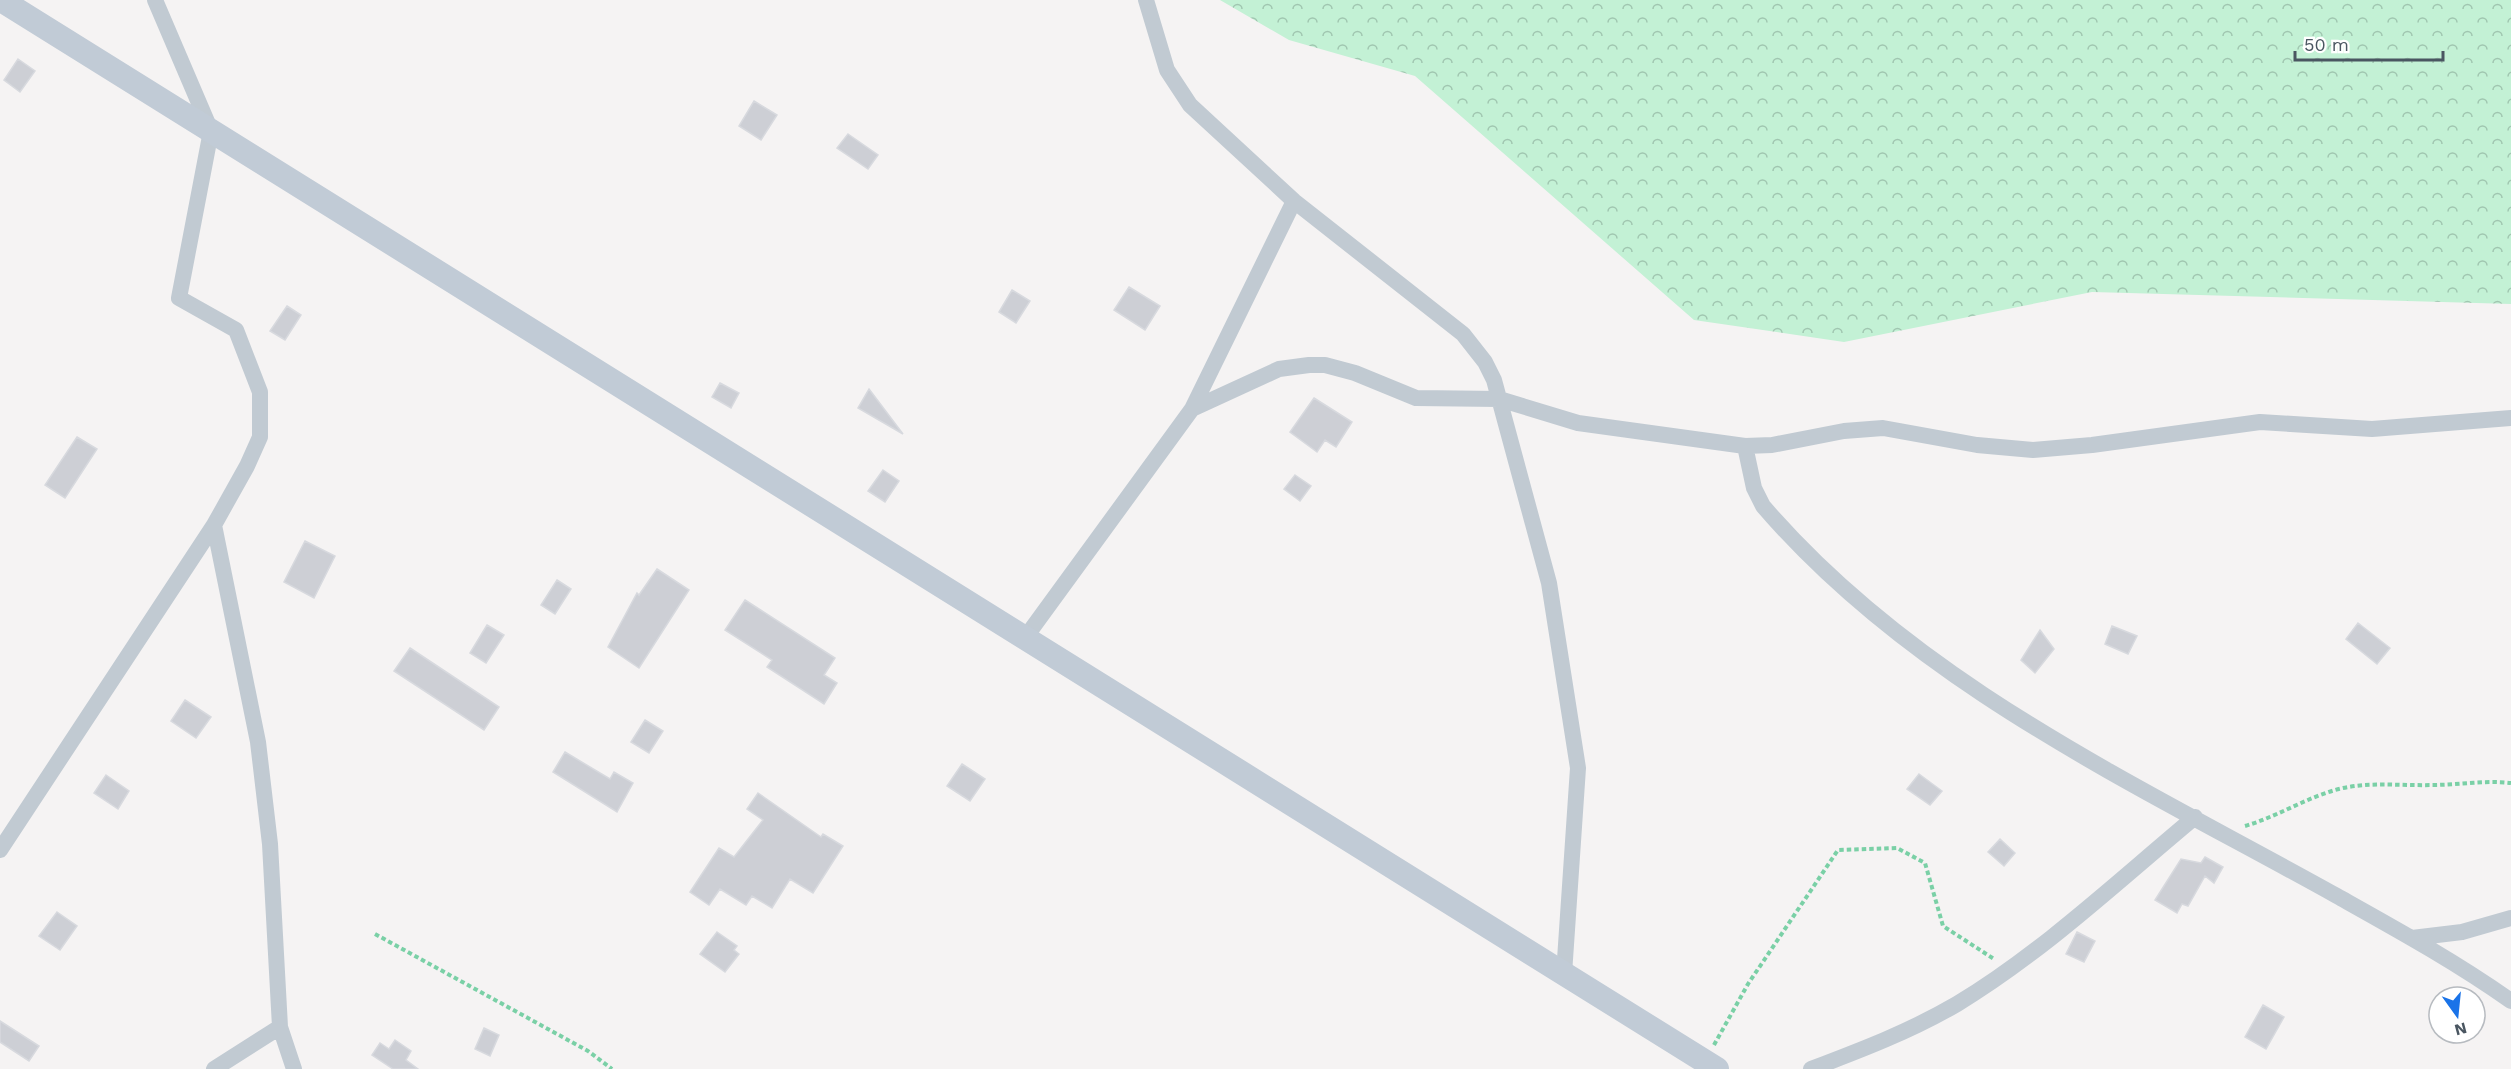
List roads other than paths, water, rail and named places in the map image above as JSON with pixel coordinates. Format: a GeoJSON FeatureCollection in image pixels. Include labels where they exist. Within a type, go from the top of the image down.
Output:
{"type":"FeatureCollection","features":[{"type":"Feature","properties":{"kind":"street"},"geometry":{"type":"LineString","coordinates":[[1,0],[1711,1065]]}},
{"type":"Feature","properties":{"kind":"street"},"geometry":{"type":"LineString","coordinates":[[0,850],[214,525],[247,466],[260,437],[260,392],[236,330],[179,298],[211,131],[155,0]]}},
{"type":"Feature","properties":{"kind":"street"},"geometry":{"type":"LineString","coordinates":[[1146,0],[1167,70],[1181,94],[1294,201],[1463,334],[1485,362],[1499,399],[1549,583],[1578,768],[1564,974]]}},
{"type":"Feature","properties":{"kind":"street"},"geometry":{"type":"LineString","coordinates":[[1025,638],[1192,409],[1294,201]]}},
{"type":"Feature","properties":{"kind":"street"},"geometry":{"type":"LineString","coordinates":[[1192,409],[1264,374],[1310,364],[1340,368],[1416,398],[1499,399],[1578,423],[1745,446],[1772,445],[1844,431],[1883,428],[1977,445],[2043,449],[2092,445],[2260,422],[2372,429],[2511,418]]}},
{"type":"Feature","properties":{"kind":"street"},"geometry":{"type":"LineString","coordinates":[[1745,446],[1754,488],[1763,506],[1854,595],[1901,636],[2055,741],[2412,938],[2511,1001]]}},
{"type":"Feature","properties":{"kind":"street"},"geometry":{"type":"LineString","coordinates":[[214,525],[258,742],[270,844],[280,1028],[294,1069]]}},
{"type":"Feature","properties":{"kind":"street"},"geometry":{"type":"LineString","coordinates":[[1811,1069],[1890,1039],[1928,1020],[2010,970],[2194,817]]}},
{"type":"Feature","properties":{"kind":"street"},"geometry":{"type":"LineString","coordinates":[[2412,938],[2462,932],[2511,918]]}},
{"type":"Feature","properties":{"kind":"street"},"geometry":{"type":"LineString","coordinates":[[214,1069],[280,1028]]}}]}
